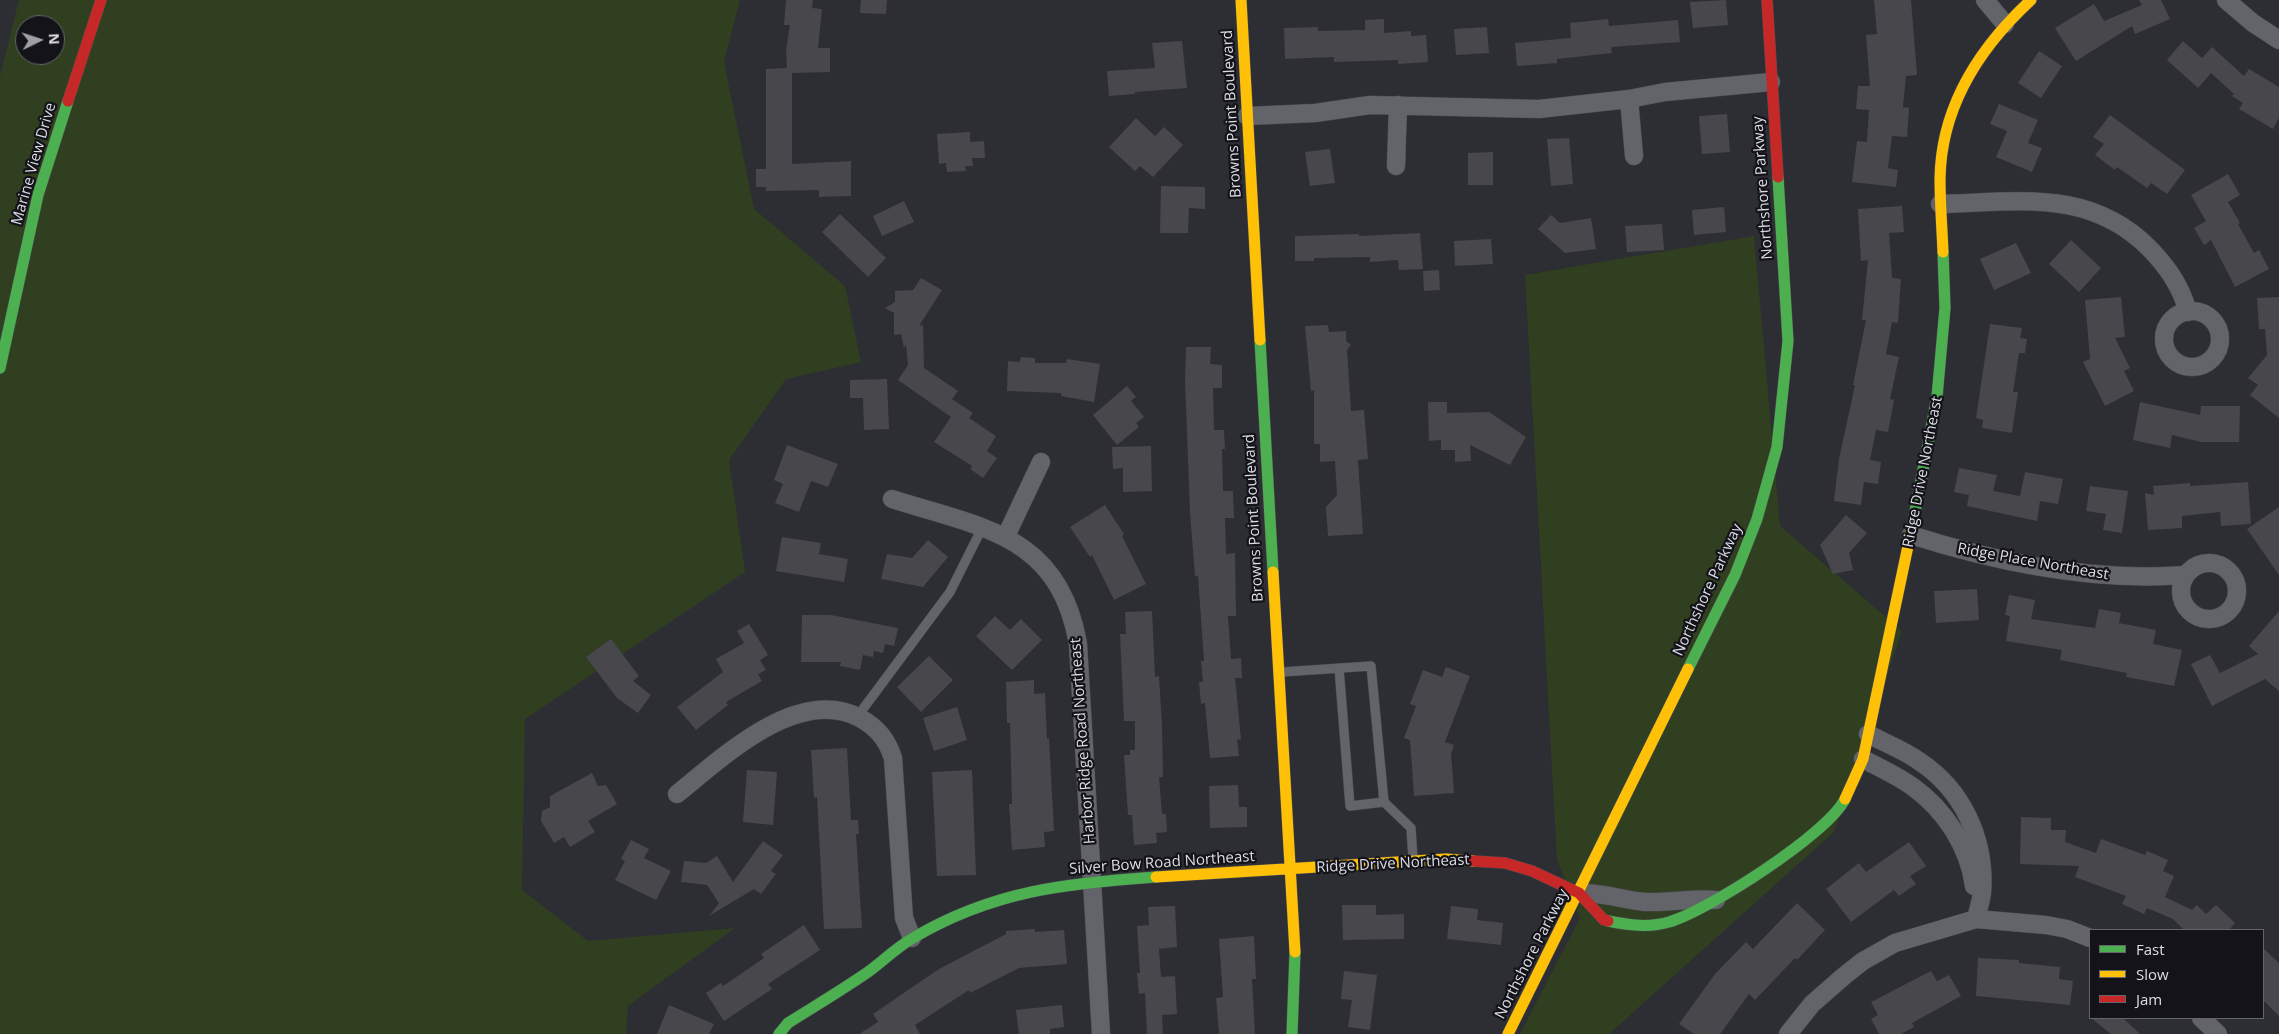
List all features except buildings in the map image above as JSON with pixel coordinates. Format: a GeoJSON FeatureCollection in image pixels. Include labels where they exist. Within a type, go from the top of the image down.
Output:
{"type":"FeatureCollection","features":[{"type":"Feature","properties":{"kind":"street","name":"Marine View Drive"},"geometry":{"type":"LineString","coordinates":[[0,368],[38,195],[101,0]]}},
{"type":"Feature","properties":{"kind":"street","name":"Browns Point Boulevard"},"geometry":{"type":"LineString","coordinates":[[1241,0],[1296,968],[1292,1034]]}},
{"type":"Feature","properties":{"kind":"street","name":"Northshore Parkway"},"geometry":{"type":"LineString","coordinates":[[1508,1034],[1580,893],[1735,575],[1757,518],[1778,448],[1788,341],[1771,82],[1768,0]]}},
{"type":"Feature","properties":{"kind":"street"},"geometry":{"type":"LineString","coordinates":[[1985,0],[2005,24]]}},
{"type":"Feature","properties":{"kind":"street","name":"Ridge Drive Northeast"},"geometry":{"type":"LineString","coordinates":[[1290,870],[1455,859],[1505,863],[1532,871],[1580,893],[1604,920],[1626,925],[1667,923],[1690,915],[1716,900],[1799,846],[1824,826],[1840,807],[1863,759],[1912,535],[1941,370],[1945,308],[1940,204],[1943,148],[1948,123],[1960,90],[1972,67],[2005,24],[2031,0]]}},
{"type":"Feature","properties":{"kind":"street"},"geometry":{"type":"LineString","coordinates":[[2226,0],[2253,23],[2279,40]]}},
{"type":"Feature","properties":{"kind":"street"},"geometry":{"type":"LineString","coordinates":[[1247,116],[1315,113],[1370,105],[1532,109],[1629,99],[1665,92],[1771,82]]}},
{"type":"Feature","properties":{"kind":"street"},"geometry":{"type":"LineString","coordinates":[[1629,99],[1634,156]]}},
{"type":"Feature","properties":{"kind":"street"},"geometry":{"type":"LineString","coordinates":[[1396,166],[1398,106]]}},
{"type":"Feature","properties":{"kind":"street"},"geometry":{"type":"LineString","coordinates":[[1940,204],[2047,202],[2078,206],[2099,213],[2117,222],[2140,239],[2156,256],[2182,291],[2188,312]]}},
{"type":"Feature","properties":{"kind":"street"},"geometry":{"type":"LineString","coordinates":[[1006,536],[1041,462]]}},
{"type":"Feature","properties":{"kind":"street","name":"Harbor Ridge Road Northeast"},"geometry":{"type":"LineString","coordinates":[[892,499],[1006,536],[1041,562],[1068,602],[1078,644],[1101,1034]]}},
{"type":"Feature","properties":{"kind":"street","name":"Ridge Place Northeast"},"geometry":{"type":"LineString","coordinates":[[1912,535],[1948,546],[2048,567],[2118,577],[2186,575]]}},
{"type":"Feature","properties":{"kind":"street"},"geometry":{"type":"LineString","coordinates":[[678,794],[736,747],[782,719],[798,714],[838,709],[867,722],[883,736],[889,745],[893,758],[904,918],[912,938]]}},
{"type":"Feature","properties":{"kind":"street"},"geometry":{"type":"LineString","coordinates":[[1868,734],[1920,761],[1962,802],[1976,832],[1981,860],[1982,893],[1976,919]]}},
{"type":"Feature","properties":{"kind":"street"},"geometry":{"type":"LineString","coordinates":[[1863,759],[1914,787],[1934,805],[1957,835],[1972,872],[1976,919]]}},
{"type":"Feature","properties":{"kind":"street","name":"Silver Bow Road Northeast"},"geometry":{"type":"LineString","coordinates":[[778,1034],[788,1023],[869,971],[912,938],[956,916],[1006,897],[1028,891],[1092,881],[1290,870]]}},
{"type":"Feature","properties":{"kind":"street","name":"Ridge Drive Northeast"},"geometry":{"type":"LineString","coordinates":[[1580,893],[1595,892],[1644,902],[1691,898],[1716,900]]}},
{"type":"Feature","properties":{"kind":"street"},"geometry":{"type":"LineString","coordinates":[[1788,1034],[1812,1004],[1844,976],[1878,952],[1895,943],[1976,919],[2046,924],[2067,929],[2089,938]]}},
{"type":"Feature","properties":{"kind":"street"},"geometry":{"type":"LineString","coordinates":[[2202,1019],[2218,1034]]}},
{"type":"Feature","properties":{"kind":"lane"},"geometry":{"type":"LineString","coordinates":[[857,716],[950,592],[982,528]]}},
{"type":"Feature","properties":{"kind":"lane"},"geometry":{"type":"LineString","coordinates":[[1278,672],[1371,666],[1384,802],[1410,828],[1413,862]]}},
{"type":"Feature","properties":{"kind":"lane"},"geometry":{"type":"LineString","coordinates":[[1339,668],[1350,806],[1384,802]]}},
{"type":"Feature","properties":{"kind":"green space"},"geometry":{"type":"Polygon","coordinates":[[[19,0],[740,0],[724,62],[754,209],[845,286],[861,362],[786,379],[729,460],[745,572],[525,719],[522,890],[588,941],[735,928],[628,1006],[626,1034],[0,1034],[0,76],[15,16],[15,65],[65,65],[65,15],[15,15],[19,0]]]}},
{"type":"Feature","properties":{"kind":"green space"},"geometry":{"type":"Polygon","coordinates":[[[1754,236],[1780,526],[1902,631],[1834,832],[1609,1034],[1520,1034],[1580,918],[1557,860],[1525,275],[1754,236]]]}},
{"type":"Feature","properties":{"kind":"traffic: fast"},"geometry":{"type":"LineString","coordinates":[[0,368],[38,195],[68,101]]}},
{"type":"Feature","properties":{"kind":"traffic: fast"},"geometry":{"type":"LineString","coordinates":[[1688,669],[1735,575],[1757,519],[1777,447],[1788,341],[1778,177]]}},
{"type":"Feature","properties":{"kind":"traffic: fast"},"geometry":{"type":"LineString","coordinates":[[1912,527],[1937,397],[1945,308],[1943,252]]}},
{"type":"Feature","properties":{"kind":"traffic: fast"},"geometry":{"type":"LineString","coordinates":[[1260,340],[1273,572]]}},
{"type":"Feature","properties":{"kind":"traffic: fast"},"geometry":{"type":"LineString","coordinates":[[1608,921],[1623,924],[1654,925],[1687,915],[1737,887],[1792,850],[1834,814],[1845,799]]}},
{"type":"Feature","properties":{"kind":"traffic: fast"},"geometry":{"type":"LineString","coordinates":[[779,1034],[788,1023],[868,972],[907,942],[942,922],[972,909],[1031,892],[1092,882],[1156,877]]}},
{"type":"Feature","properties":{"kind":"traffic: fast"},"geometry":{"type":"LineString","coordinates":[[1292,1034],[1295,952]]}},
{"type":"Feature","properties":{"kind":"traffic: slow"},"geometry":{"type":"LineString","coordinates":[[1241,0],[1260,340]]}},
{"type":"Feature","properties":{"kind":"traffic: slow"},"geometry":{"type":"LineString","coordinates":[[1943,252],[1940,179],[1942,152],[1947,127],[1966,80],[1980,58],[2012,18],[2031,0]]}},
{"type":"Feature","properties":{"kind":"traffic: slow"},"geometry":{"type":"LineString","coordinates":[[1845,799],[1863,759],[1912,527]]}},
{"type":"Feature","properties":{"kind":"traffic: slow"},"geometry":{"type":"LineString","coordinates":[[1273,572],[1295,952]]}},
{"type":"Feature","properties":{"kind":"traffic: slow"},"geometry":{"type":"LineString","coordinates":[[1508,1034],[1688,669]]}},
{"type":"Feature","properties":{"kind":"traffic: slow"},"geometry":{"type":"LineString","coordinates":[[1156,877],[1446,859],[1473,861]]}},
{"type":"Feature","properties":{"kind":"traffic: jam"},"geometry":{"type":"LineString","coordinates":[[68,101],[101,0]]}},
{"type":"Feature","properties":{"kind":"traffic: jam"},"geometry":{"type":"LineString","coordinates":[[1767,0],[1778,177]]}},
{"type":"Feature","properties":{"kind":"traffic: jam"},"geometry":{"type":"LineString","coordinates":[[1473,861],[1505,863],[1532,871],[1579,893],[1604,920],[1608,921]]}}]}
